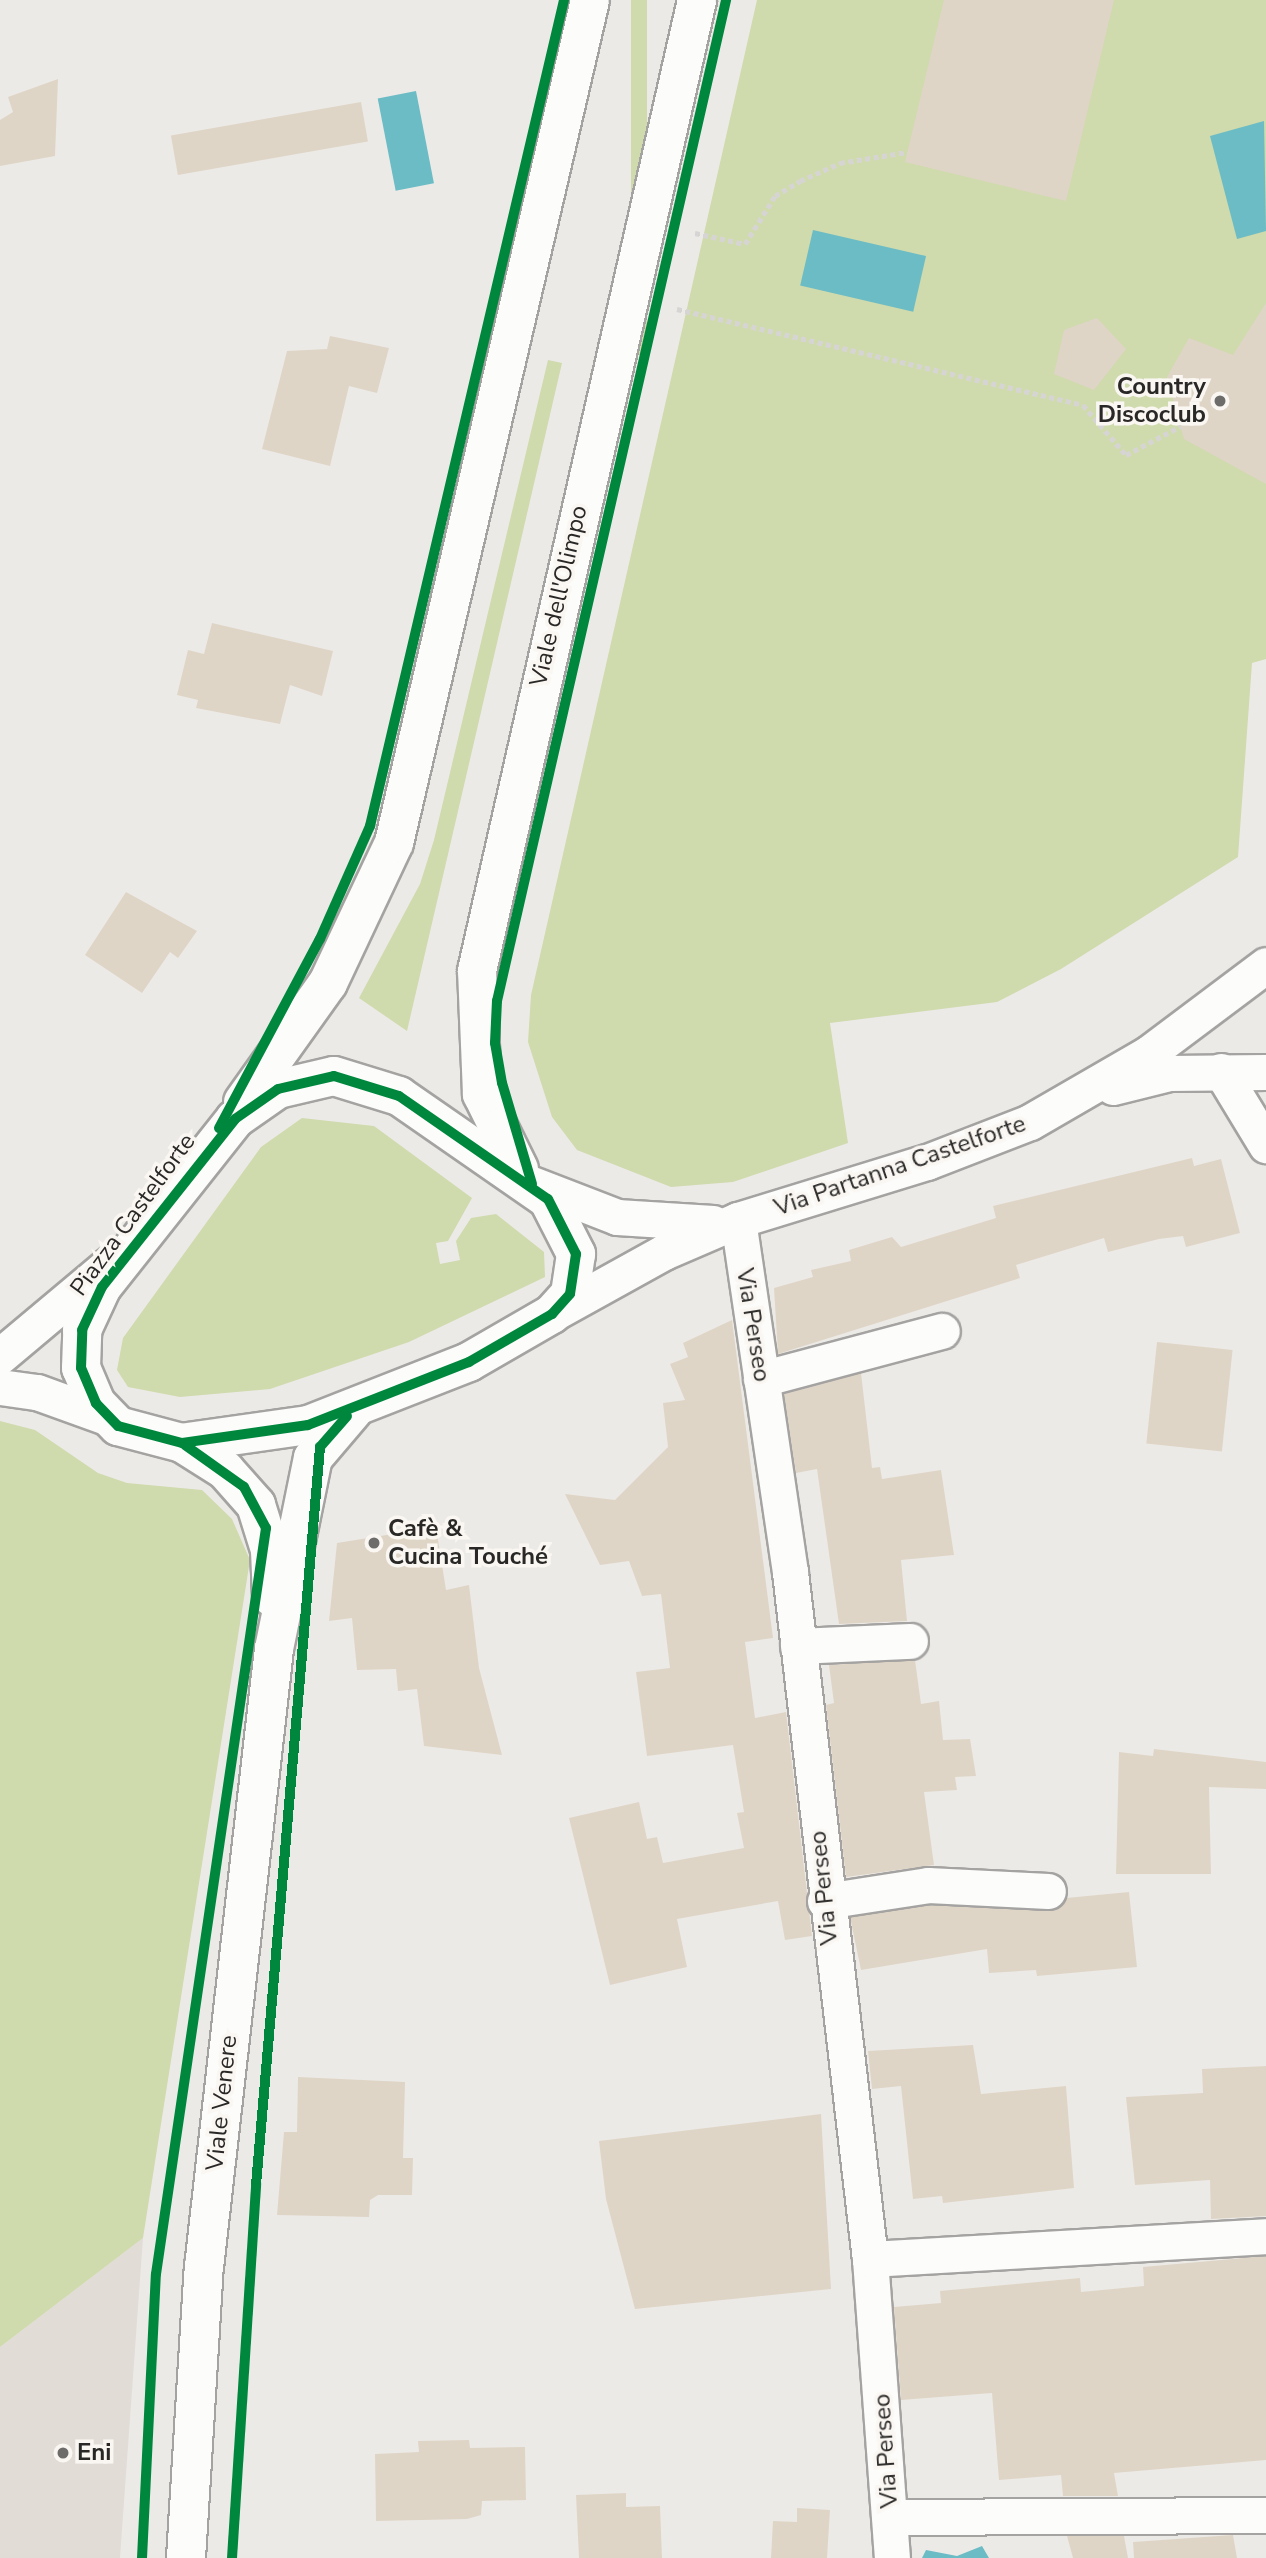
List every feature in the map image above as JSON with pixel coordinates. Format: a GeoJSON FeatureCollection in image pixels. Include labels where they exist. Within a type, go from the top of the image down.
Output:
{"type":"FeatureCollection","features":[{"type":"Feature","properties":{"kind":"street"},"geometry":{"type":"LineString","coordinates":[[213,1141],[328,983],[394,843],[590,0]]}},
{"type":"Feature","properties":{"kind":"street","name":"Viale dell'Olimpo"},"geometry":{"type":"LineString","coordinates":[[532,1184],[492,1123],[482,1094],[477,971],[697,0]]}},
{"type":"Feature","properties":{"kind":"street","name":"Via Partanna Castelforte"},"geometry":{"type":"LineString","coordinates":[[552,1314],[664,1252],[738,1220],[927,1162],[1077,1099],[1266,965]]}},
{"type":"Feature","properties":{"kind":"street"},"geometry":{"type":"LineString","coordinates":[[1221,1071],[1266,1145]]}},
{"type":"Feature","properties":{"kind":"street"},"geometry":{"type":"LineString","coordinates":[[1077,1099],[1169,1073],[1266,1072]]}},
{"type":"Feature","properties":{"kind":"street","name":"Piazza Castelforte"},"geometry":{"type":"LineString","coordinates":[[334,1076],[399,1096],[532,1184],[560,1212],[576,1254],[575,1282],[552,1314],[468,1362],[353,1411],[274,1434],[182,1443],[145,1438],[106,1417],[81,1368],[82,1330],[102,1287],[213,1141],[278,1088],[334,1076]]}},
{"type":"Feature","properties":{"kind":"street"},"geometry":{"type":"LineString","coordinates":[[532,1184],[560,1199],[627,1219],[674,1224],[738,1220]]}},
{"type":"Feature","properties":{"kind":"street","name":"Via Perseo"},"geometry":{"type":"LineString","coordinates":[[738,1220],[798,1646],[825,1901],[870,2259],[892,2558]]}},
{"type":"Feature","properties":{"kind":"street"},"geometry":{"type":"LineString","coordinates":[[0,1356],[55,1315],[138,1239]]}},
{"type":"Feature","properties":{"kind":"street"},"geometry":{"type":"LineString","coordinates":[[761,1379],[942,1331]]}},
{"type":"Feature","properties":{"kind":"street"},"geometry":{"type":"LineString","coordinates":[[0,1387],[37,1391],[106,1417]]}},
{"type":"Feature","properties":{"kind":"street","name":"Viale Venere"},"geometry":{"type":"LineString","coordinates":[[186,2558],[204,2267],[274,1648],[313,1458],[353,1411]]}},
{"type":"Feature","properties":{"kind":"street","name":"Viale Venere"},"geometry":{"type":"LineString","coordinates":[[182,1443],[225,1470],[256,1505],[270,1550],[274,1648]]}},
{"type":"Feature","properties":{"kind":"street"},"geometry":{"type":"LineString","coordinates":[[798,1646],[910,1641]]}},
{"type":"Feature","properties":{"kind":"street"},"geometry":{"type":"LineString","coordinates":[[825,1901],[928,1885],[1048,1891]]}},
{"type":"Feature","properties":{"kind":"street"},"geometry":{"type":"LineString","coordinates":[[870,2259],[1266,2235]]}},
{"type":"Feature","properties":{"kind":"street"},"geometry":{"type":"LineString","coordinates":[[891,2517],[1266,2515]]}},
{"type":"Feature","properties":{"kind":"path"},"geometry":{"type":"LineString","coordinates":[[695,233],[745,244],[775,196],[800,181],[840,163],[908,152]]}},
{"type":"Feature","properties":{"kind":"path"},"geometry":{"type":"LineString","coordinates":[[677,309],[1083,405],[1126,455],[1181,426]]}},
{"type":"Feature","properties":{"kind":"shaded area","name":"Eni"},"geometry":{"type":"Polygon","coordinates":[[[143,2238],[120,2558],[0,2558],[0,2347],[143,2238]]]}},
{"type":"Feature","properties":{"kind":"green space"},"geometry":{"type":"Polygon","coordinates":[[[631,0],[647,0],[647,355],[631,355],[631,0]]]}},
{"type":"Feature","properties":{"kind":"green space"},"geometry":{"type":"Polygon","coordinates":[[[757,0],[1266,0],[1266,659],[1252,663],[1238,857],[1061,969],[997,1002],[830,1023],[848,1143],[733,1182],[671,1187],[577,1150],[552,1117],[528,1042],[531,995],[757,0]]]}},
{"type":"Feature","properties":{"kind":"green space"},"geometry":{"type":"Polygon","coordinates":[[[548,360],[562,363],[407,1031],[359,998],[420,884],[434,840],[548,360]]]}},
{"type":"Feature","properties":{"kind":"green space"},"geometry":{"type":"Polygon","coordinates":[[[302,1118],[374,1126],[472,1198],[448,1241],[436,1243],[440,1264],[460,1260],[456,1241],[471,1218],[496,1214],[544,1252],[545,1277],[409,1342],[270,1389],[180,1397],[128,1387],[117,1370],[123,1338],[261,1147],[302,1118]]]}},
{"type":"Feature","properties":{"kind":"green space"},"geometry":{"type":"Polygon","coordinates":[[[0,1421],[35,1430],[98,1473],[127,1483],[202,1490],[232,1519],[250,1560],[143,2238],[0,2347],[0,1421]]]}},
{"type":"Feature","properties":{"kind":"water"},"geometry":{"type":"Polygon","coordinates":[[[416,91],[434,183],[396,191],[378,98],[416,91]]]}},
{"type":"Feature","properties":{"kind":"water"},"geometry":{"type":"Polygon","coordinates":[[[1264,121],[1266,231],[1237,239],[1210,136],[1264,121]]]}},
{"type":"Feature","properties":{"kind":"water"},"geometry":{"type":"Polygon","coordinates":[[[813,230],[926,256],[913,312],[800,286],[813,230]]]}},
{"type":"Feature","properties":{"kind":"water"},"geometry":{"type":"Polygon","coordinates":[[[982,2546],[989,2558],[922,2558],[926,2550],[957,2556],[982,2546]]]}},
{"type":"Feature","properties":{"kind":"building"},"geometry":{"type":"Polygon","coordinates":[[[944,0],[1114,0],[1066,201],[905,162],[944,0]]]}},
{"type":"Feature","properties":{"kind":"building"},"geometry":{"type":"Polygon","coordinates":[[[58,79],[55,156],[0,166],[0,120],[13,112],[8,97],[58,79]]]}},
{"type":"Feature","properties":{"kind":"building"},"geometry":{"type":"Polygon","coordinates":[[[361,102],[368,141],[178,175],[171,136],[361,102]]]}},
{"type":"Feature","properties":{"kind":"building","name":"Country Discoclub"},"geometry":{"type":"Polygon","coordinates":[[[1266,303],[1266,484],[1184,439],[1167,377],[1189,338],[1233,355],[1266,303]]]}},
{"type":"Feature","properties":{"kind":"building"},"geometry":{"type":"Polygon","coordinates":[[[1097,318],[1126,349],[1094,390],[1054,374],[1064,330],[1097,318]]]}},
{"type":"Feature","properties":{"kind":"building"},"geometry":{"type":"Polygon","coordinates":[[[330,336],[389,348],[377,393],[349,386],[330,466],[262,449],[287,351],[327,349],[330,336]]]}},
{"type":"Feature","properties":{"kind":"building"},"geometry":{"type":"Polygon","coordinates":[[[212,623],[333,651],[322,696],[290,685],[280,724],[196,708],[198,700],[177,695],[188,650],[204,654],[212,623]]]}},
{"type":"Feature","properties":{"kind":"building"},"geometry":{"type":"Polygon","coordinates":[[[126,892],[197,931],[178,958],[170,952],[142,993],[85,955],[126,892]]]}},
{"type":"Feature","properties":{"kind":"building"},"geometry":{"type":"Polygon","coordinates":[[[1192,1158],[1194,1166],[1221,1159],[1240,1233],[1186,1247],[1183,1236],[1108,1252],[1104,1238],[1016,1265],[1020,1278],[778,1354],[774,1288],[813,1277],[811,1270],[851,1261],[849,1250],[892,1237],[901,1247],[996,1218],[993,1206],[1192,1158]]]}},
{"type":"Feature","properties":{"kind":"building"},"geometry":{"type":"Polygon","coordinates":[[[732,1320],[773,1638],[745,1642],[755,1718],[786,1712],[812,1936],[785,1940],[778,1901],[677,1919],[687,1967],[610,1985],[569,1818],[639,1802],[647,1839],[657,1837],[663,1863],[744,1848],[737,1813],[744,1812],[733,1745],[647,1756],[636,1672],[670,1668],[661,1594],[642,1596],[629,1561],[600,1565],[565,1494],[615,1500],[668,1447],[663,1403],[685,1400],[670,1364],[688,1357],[683,1343],[732,1320]]]}},
{"type":"Feature","properties":{"kind":"building"},"geometry":{"type":"Polygon","coordinates":[[[1157,1342],[1233,1350],[1222,1451],[1146,1443],[1157,1342]]]}},
{"type":"Feature","properties":{"kind":"building"},"geometry":{"type":"Polygon","coordinates":[[[861,1373],[872,1468],[880,1467],[882,1479],[941,1470],[954,1555],[901,1560],[907,1621],[839,1624],[817,1469],[796,1473],[784,1394],[861,1373]]]}},
{"type":"Feature","properties":{"kind":"building"},"geometry":{"type":"Polygon","coordinates":[[[436,1527],[446,1590],[469,1585],[479,1668],[502,1755],[424,1746],[417,1689],[398,1691],[396,1669],[357,1670],[352,1618],[329,1621],[337,1543],[436,1527]]]}},
{"type":"Feature","properties":{"kind":"building"},"geometry":{"type":"Polygon","coordinates":[[[915,1660],[921,1704],[939,1701],[943,1740],[970,1739],[976,1776],[955,1777],[957,1790],[924,1792],[934,1865],[846,1877],[826,1705],[834,1703],[829,1665],[915,1660]]]}},
{"type":"Feature","properties":{"kind":"building"},"geometry":{"type":"Polygon","coordinates":[[[1154,1749],[1266,1762],[1266,1789],[1209,1787],[1211,1874],[1116,1874],[1119,1752],[1153,1756],[1154,1749]]]}},
{"type":"Feature","properties":{"kind":"building"},"geometry":{"type":"Polygon","coordinates":[[[1129,1892],[1137,1967],[1037,1976],[1036,1970],[989,1973],[987,1949],[861,1970],[850,1917],[929,1905],[1048,1911],[1066,1898],[1129,1892]]]}},
{"type":"Feature","properties":{"kind":"building"},"geometry":{"type":"Polygon","coordinates":[[[973,2045],[981,2094],[1066,2086],[1074,2188],[943,2203],[942,2196],[913,2199],[901,2086],[872,2089],[868,2051],[973,2045]]]}},
{"type":"Feature","properties":{"kind":"building"},"geometry":{"type":"Polygon","coordinates":[[[1266,2066],[1266,2216],[1211,2219],[1210,2180],[1135,2185],[1126,2097],[1203,2093],[1202,2069],[1266,2066]]]}},
{"type":"Feature","properties":{"kind":"building"},"geometry":{"type":"Polygon","coordinates":[[[298,2077],[405,2082],[403,2158],[413,2158],[412,2195],[378,2195],[370,2200],[369,2217],[277,2215],[284,2132],[297,2132],[298,2077]]]}},
{"type":"Feature","properties":{"kind":"building"},"geometry":{"type":"Polygon","coordinates":[[[821,2114],[831,2289],[635,2309],[606,2199],[599,2141],[821,2114]]]}},
{"type":"Feature","properties":{"kind":"building"},"geometry":{"type":"Polygon","coordinates":[[[1266,2256],[1266,2460],[1114,2473],[1118,2496],[1063,2496],[1061,2475],[999,2480],[992,2393],[901,2400],[894,2307],[941,2303],[940,2291],[1080,2278],[1081,2292],[1144,2286],[1143,2267],[1266,2256]]]}},
{"type":"Feature","properties":{"kind":"building"},"geometry":{"type":"Polygon","coordinates":[[[469,2440],[470,2448],[525,2447],[526,2500],[482,2501],[481,2515],[467,2519],[376,2521],[375,2454],[419,2452],[418,2441],[469,2440]]]}},
{"type":"Feature","properties":{"kind":"building"},"geometry":{"type":"Polygon","coordinates":[[[626,2493],[626,2507],[660,2506],[662,2558],[579,2558],[576,2495],[626,2493]]]}},
{"type":"Feature","properties":{"kind":"building"},"geometry":{"type":"Polygon","coordinates":[[[797,2508],[830,2510],[827,2558],[771,2558],[773,2521],[797,2522],[797,2508]]]}},
{"type":"Feature","properties":{"kind":"building"},"geometry":{"type":"Polygon","coordinates":[[[1233,2535],[1237,2558],[1134,2558],[1133,2542],[1233,2535]]]}},
{"type":"Feature","properties":{"kind":"building"},"geometry":{"type":"Polygon","coordinates":[[[1067,2536],[1124,2536],[1128,2558],[1073,2558],[1067,2536]]]}},
{"type":"Feature","properties":{"kind":"cycle path"},"geometry":{"type":"LineString","coordinates":[[219,1128],[320,939],[370,826],[564,0]]}},
{"type":"Feature","properties":{"kind":"cycle path"},"geometry":{"type":"LineString","coordinates":[[532,1184],[502,1083],[495,1043],[497,1001],[726,0]]}},
{"type":"Feature","properties":{"kind":"cycle path"},"geometry":{"type":"LineString","coordinates":[[334,1076],[399,1096],[548,1199],[576,1254],[570,1294],[552,1314],[469,1362],[308,1425],[182,1443],[118,1426],[96,1403],[81,1368],[82,1330],[102,1287],[235,1119],[278,1089],[334,1076]]}},
{"type":"Feature","properties":{"kind":"cycle path"},"geometry":{"type":"LineString","coordinates":[[232,2558],[256,2185],[320,1447],[347,1416]]}},
{"type":"Feature","properties":{"kind":"cycle path"},"geometry":{"type":"LineString","coordinates":[[142,2558],[156,2274],[266,1528],[244,1487],[185,1445]]}},
{"type":"Feature","properties":{"kind":"place","name":"Country Discoclub"},"geometry":{"type":"Point","coordinates":[1220,401]}},
{"type":"Feature","properties":{"kind":"place","name":"Cafè & Cucina Touché"},"geometry":{"type":"Point","coordinates":[374,1543]}},
{"type":"Feature","properties":{"kind":"place","name":"Eni"},"geometry":{"type":"Point","coordinates":[63,2453]}}]}
